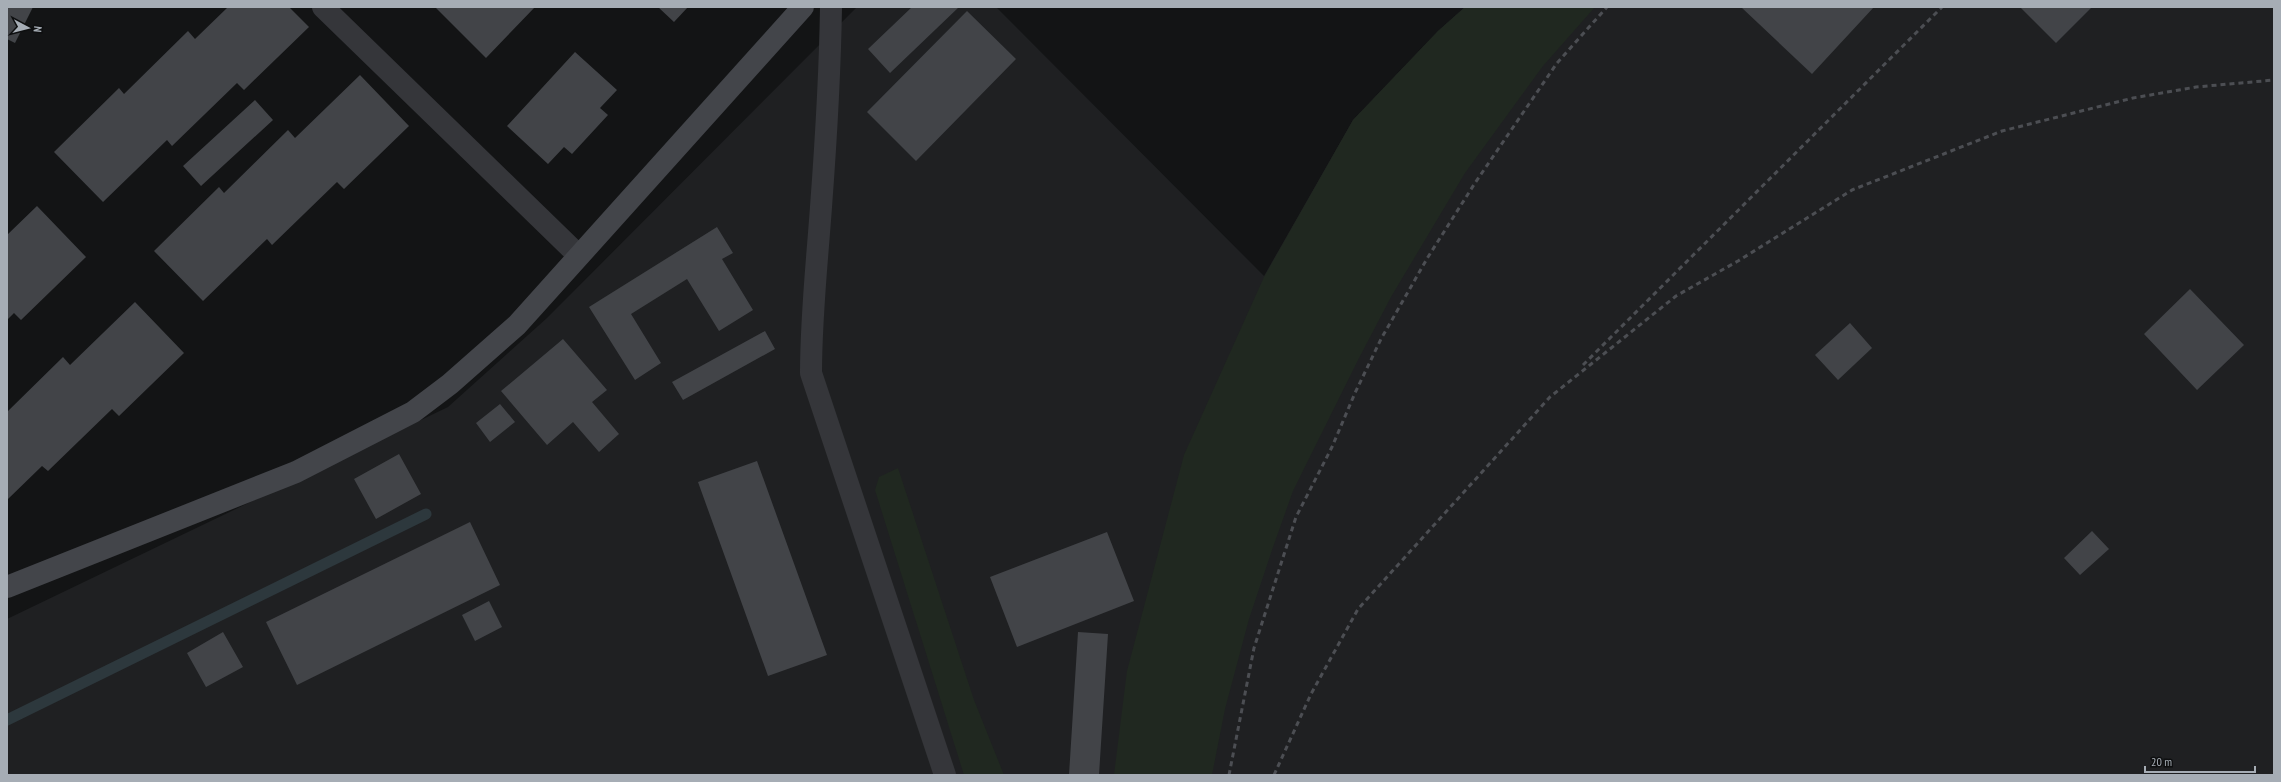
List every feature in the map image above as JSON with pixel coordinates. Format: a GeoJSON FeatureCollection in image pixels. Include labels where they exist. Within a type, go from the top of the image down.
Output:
{"type":"FeatureCollection","features":[{"type":"Feature","properties":{"kind":"street"},"geometry":{"type":"LineString","coordinates":[[323,7],[578,254]]}},
{"type":"Feature","properties":{"kind":"street"},"geometry":{"type":"LineString","coordinates":[[7,587],[296,472],[413,412],[450,384],[517,324],[578,254],[803,7]]}},
{"type":"Feature","properties":{"kind":"street"},"geometry":{"type":"LineString","coordinates":[[831,7],[830,66],[821,208],[811,320],[811,373],[945,775]]}},
{"type":"Feature","properties":{"kind":"shaded area"},"geometry":{"type":"Polygon","coordinates":[[[857,7],[996,7],[1264,276],[1353,120],[1438,31],[1465,7],[2274,7],[2274,775],[7,775],[7,619],[448,407],[547,318],[857,7]]]}},
{"type":"Feature","properties":{"kind":"shaded area"},"geometry":{"type":"Polygon","coordinates":[[[1465,7],[1595,7],[1543,66],[1465,173],[1391,297],[1358,360],[1293,491],[1272,550],[1249,619],[1225,709],[1212,775],[1114,775],[1127,671],[1184,455],[1264,277],[1353,120],[1438,31],[1465,7]]]}},
{"type":"Feature","properties":{"kind":"shaded area"},"geometry":{"type":"Polygon","coordinates":[[[898,468],[974,700],[1004,775],[964,775],[875,490],[879,477],[898,468]]]}},
{"type":"Feature","properties":{"kind":"building"},"geometry":{"type":"Polygon","coordinates":[[[7,7],[33,7],[15,43],[7,39],[7,7]]]}},
{"type":"Feature","properties":{"kind":"building"},"geometry":{"type":"Polygon","coordinates":[[[228,7],[289,7],[309,27],[244,90],[237,83],[172,146],[167,140],[103,202],[54,152],[119,88],[124,94],[188,31],[195,39],[228,7]]]}},
{"type":"Feature","properties":{"kind":"building"},"geometry":{"type":"Polygon","coordinates":[[[435,7],[535,7],[486,58],[435,7]]]}},
{"type":"Feature","properties":{"kind":"building"},"geometry":{"type":"Polygon","coordinates":[[[658,7],[688,7],[674,22],[658,7]]]}},
{"type":"Feature","properties":{"kind":"building"},"geometry":{"type":"Polygon","coordinates":[[[912,7],[959,7],[890,73],[868,49],[912,7]]]}},
{"type":"Feature","properties":{"kind":"building"},"geometry":{"type":"Polygon","coordinates":[[[1741,7],[1874,7],[1812,74],[1741,7]]]}},
{"type":"Feature","properties":{"kind":"building"},"geometry":{"type":"Polygon","coordinates":[[[2020,7],[2092,7],[2056,43],[2020,7]]]}},
{"type":"Feature","properties":{"kind":"building"},"geometry":{"type":"Polygon","coordinates":[[[967,11],[1016,59],[916,161],[867,112],[967,11]]]}},
{"type":"Feature","properties":{"kind":"building"},"geometry":{"type":"Polygon","coordinates":[[[575,52],[617,90],[600,108],[608,115],[572,154],[564,147],[548,164],[507,126],[575,52]]]}},
{"type":"Feature","properties":{"kind":"building"},"geometry":{"type":"Polygon","coordinates":[[[360,75],[409,126],[344,189],[337,182],[272,245],[267,239],[203,301],[154,251],[219,187],[224,193],[288,130],[295,138],[360,75]]]}},
{"type":"Feature","properties":{"kind":"building"},"geometry":{"type":"Polygon","coordinates":[[[255,100],[273,120],[201,186],[183,166],[255,100]]]}},
{"type":"Feature","properties":{"kind":"building"},"geometry":{"type":"Polygon","coordinates":[[[37,206],[86,257],[21,320],[14,313],[7,320],[7,235],[37,206]]]}},
{"type":"Feature","properties":{"kind":"building"},"geometry":{"type":"Polygon","coordinates":[[[717,227],[733,253],[722,259],[753,310],[719,331],[687,279],[631,314],[661,363],[635,380],[589,307],[717,227]]]}},
{"type":"Feature","properties":{"kind":"building"},"geometry":{"type":"Polygon","coordinates":[[[2190,289],[2244,345],[2197,390],[2144,334],[2190,289]]]}},
{"type":"Feature","properties":{"kind":"building"},"geometry":{"type":"Polygon","coordinates":[[[135,302],[184,353],[119,416],[112,409],[48,471],[42,466],[7,500],[7,412],[63,357],[70,365],[135,302]]]}},
{"type":"Feature","properties":{"kind":"building"},"geometry":{"type":"Polygon","coordinates":[[[1850,323],[1872,348],[1838,380],[1815,355],[1850,323]]]}},
{"type":"Feature","properties":{"kind":"building"},"geometry":{"type":"Polygon","coordinates":[[[765,331],[775,349],[683,400],[672,382],[765,331]]]}},
{"type":"Feature","properties":{"kind":"building"},"geometry":{"type":"Polygon","coordinates":[[[563,339],[607,390],[592,402],[619,434],[599,452],[573,422],[547,445],[501,391],[563,339]]]}},
{"type":"Feature","properties":{"kind":"building"},"geometry":{"type":"Polygon","coordinates":[[[500,404],[515,422],[490,442],[476,423],[500,404]]]}},
{"type":"Feature","properties":{"kind":"building"},"geometry":{"type":"Polygon","coordinates":[[[399,454],[421,494],[376,519],[354,479],[399,454]]]}},
{"type":"Feature","properties":{"kind":"building"},"geometry":{"type":"Polygon","coordinates":[[[757,461],[827,655],[768,676],[698,482],[757,461]]]}},
{"type":"Feature","properties":{"kind":"building"},"geometry":{"type":"Polygon","coordinates":[[[470,522],[500,585],[297,685],[266,622],[470,522]]]}},
{"type":"Feature","properties":{"kind":"building"},"geometry":{"type":"Polygon","coordinates":[[[2092,531],[2109,549],[2080,575],[2064,558],[2092,531]]]}},
{"type":"Feature","properties":{"kind":"building"},"geometry":{"type":"Polygon","coordinates":[[[1107,532],[1134,601],[1017,647],[990,577],[1107,532]]]}},
{"type":"Feature","properties":{"kind":"building"},"geometry":{"type":"Polygon","coordinates":[[[489,601],[502,627],[475,641],[462,615],[489,601]]]}},
{"type":"Feature","properties":{"kind":"building"},"geometry":{"type":"Polygon","coordinates":[[[223,632],[243,667],[206,687],[187,653],[223,632]]]}},
{"type":"Feature","properties":{"kind":"building"},"geometry":{"type":"Polygon","coordinates":[[[1078,632],[1108,634],[1099,775],[1069,775],[1078,632]]]}},
{"type":"Feature","properties":{"kind":"waterway"},"geometry":{"type":"LineString","coordinates":[[7,720],[426,514]]}},
{"type":"Feature","properties":{"kind":"railway"},"geometry":{"type":"LineString","coordinates":[[1229,775],[1254,648],[1296,517],[1332,447],[1355,393],[1381,339],[1428,257],[1475,183],[1557,63],[1607,7]]}},
{"type":"Feature","properties":{"kind":"railway"},"geometry":{"type":"LineString","coordinates":[[1583,365],[1942,7]]}},
{"type":"Feature","properties":{"kind":"railway"},"geometry":{"type":"LineString","coordinates":[[1274,775],[1311,694],[1358,609],[1550,397],[1676,296],[1738,261],[1852,190],[2002,131],[2133,98],[2196,87],[2274,80]]}}]}
